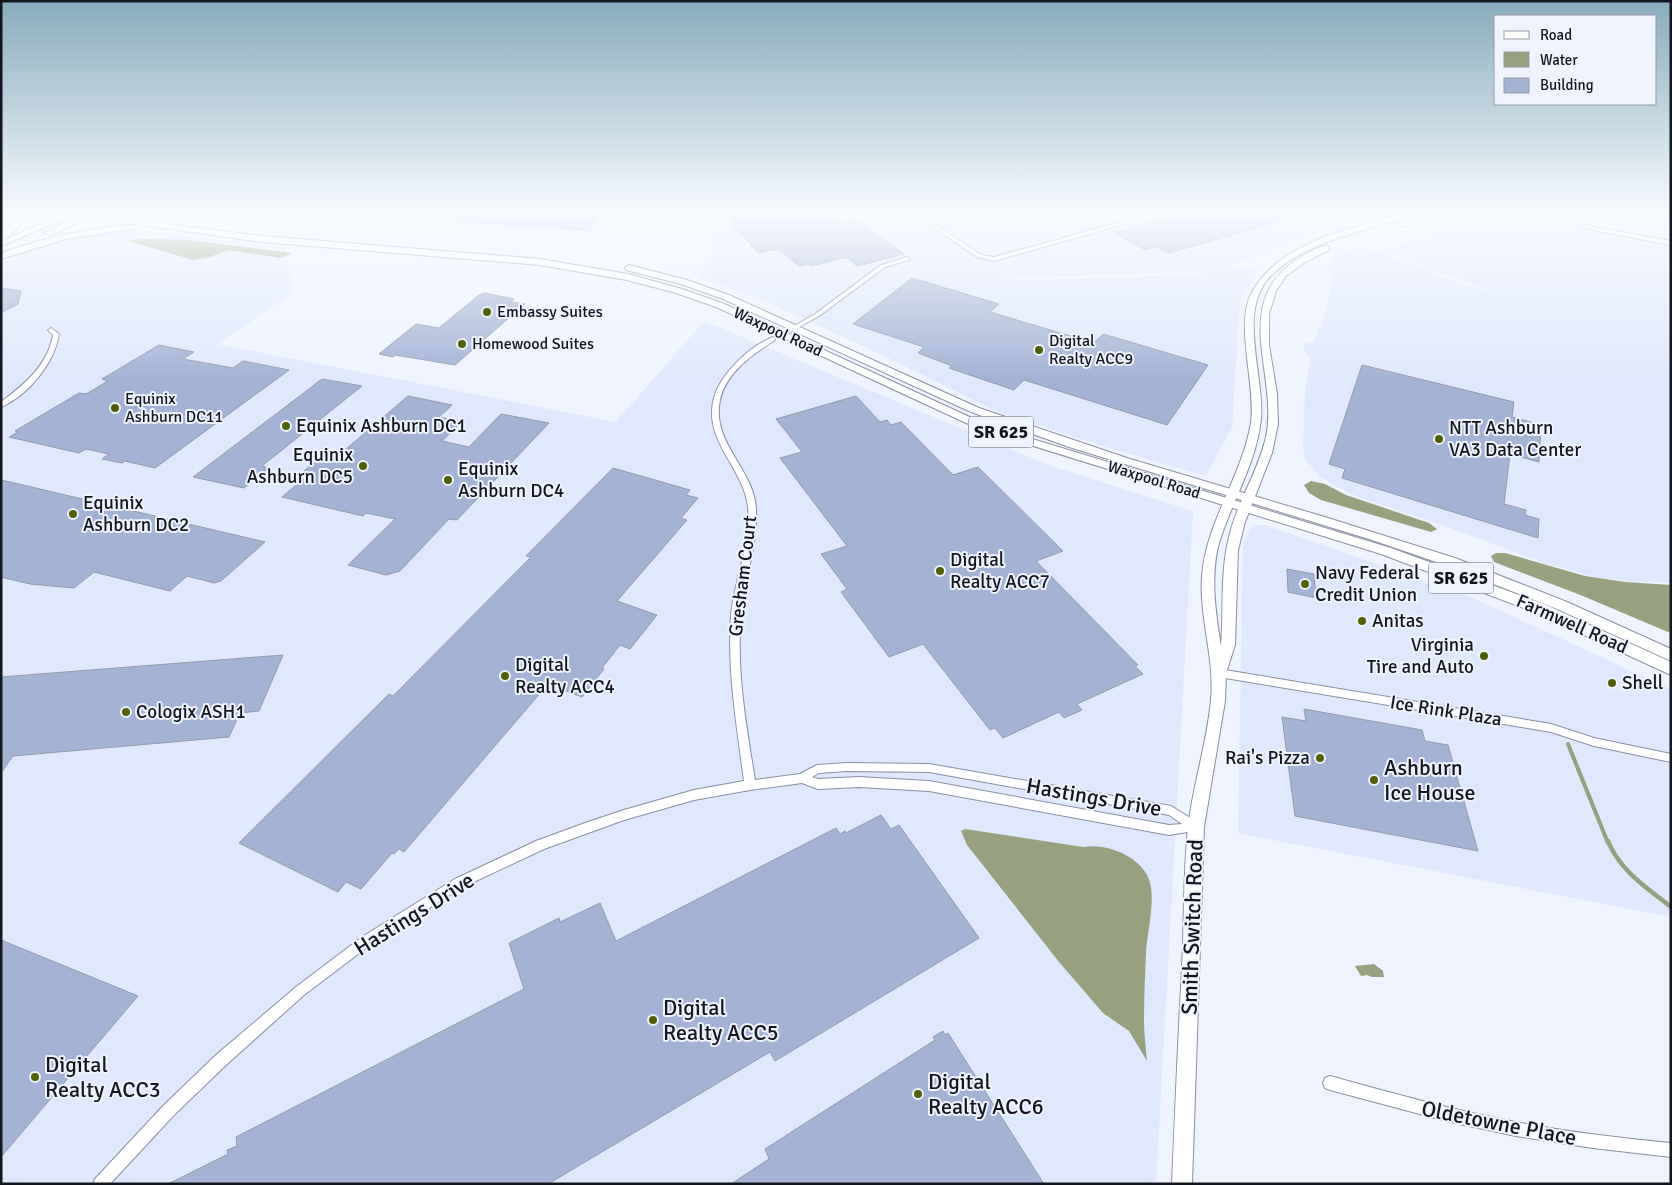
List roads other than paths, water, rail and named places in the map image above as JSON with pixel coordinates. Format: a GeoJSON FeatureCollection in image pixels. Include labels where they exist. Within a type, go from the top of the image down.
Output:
{"type":"FeatureCollection","features":[{"type":"Feature","properties":{"kind":"main road","name":"Waxpool Road"},"geometry":{"type":"LineString","coordinates":[[585,269],[636,279],[695,296],[778,336],[970,421],[1041,445],[1232,498]]}},
{"type":"Feature","properties":{"kind":"main road","name":"Waxpool Road"},"geometry":{"type":"LineString","coordinates":[[637,269],[703,288],[795,327],[975,410],[1006,422],[1247,503]]}},
{"type":"Feature","properties":{"kind":"main road"},"geometry":{"type":"LineString","coordinates":[[1232,498],[1256,421],[1250,316],[1254,296],[1259,286],[1273,269]]}},
{"type":"Feature","properties":{"kind":"main road"},"geometry":{"type":"LineString","coordinates":[[1247,503],[1270,441],[1273,424],[1264,318],[1272,290],[1290,269]]}},
{"type":"Feature","properties":{"kind":"main road","name":"Smith Switch Road"},"geometry":{"type":"LineString","coordinates":[[1182,1184],[1196,827],[1218,701],[1219,673],[1209,611],[1208,576],[1216,535],[1232,498]]}},
{"type":"Feature","properties":{"kind":"main road","name":"Smith Switch Road"},"geometry":{"type":"LineString","coordinates":[[1219,673],[1228,647],[1230,560],[1235,535],[1247,503]]}},
{"type":"Feature","properties":{"kind":"main road","name":"Farmwell Road"},"geometry":{"type":"LineString","coordinates":[[1247,503],[1376,537],[1491,577],[1599,622],[1671,656]]}},
{"type":"Feature","properties":{"kind":"main road","name":"Farmwell Road"},"geometry":{"type":"LineString","coordinates":[[1247,503],[1491,589],[1566,620],[1671,669]]}},
{"type":"Feature","properties":{"kind":"street","name":"Gresham Court"},"geometry":{"type":"LineString","coordinates":[[750,785],[736,687],[735,657],[736,614],[750,533],[752,508],[744,478],[727,454],[720,438],[715,410],[717,398],[724,382],[747,356],[818,314],[879,269]]}},
{"type":"Feature","properties":{"kind":"street"},"geometry":{"type":"LineString","coordinates":[[1,404],[32,379],[48,360],[56,341],[56,334],[51,330]]}},
{"type":"Feature","properties":{"kind":"street","name":"Ice Rink Plaza"},"geometry":{"type":"LineString","coordinates":[[1219,673],[1551,728],[1610,746],[1671,758]]}},
{"type":"Feature","properties":{"kind":"street","name":"Hastings Drive"},"geometry":{"type":"LineString","coordinates":[[100,1184],[169,1110],[221,1060],[270,1016],[327,970],[413,910],[459,883],[498,864],[585,828],[674,800],[750,785],[802,778],[817,770],[847,767],[929,768],[1171,811],[1196,827]]}},
{"type":"Feature","properties":{"kind":"street","name":"Hastings Drive"},"geometry":{"type":"LineString","coordinates":[[802,778],[818,784],[859,782],[929,786],[1169,830],[1196,827]]}},
{"type":"Feature","properties":{"kind":"street","name":"Oldetowne Place"},"geometry":{"type":"LineString","coordinates":[[1330,1083],[1427,1110],[1516,1129],[1608,1144],[1671,1150]]}},
{"type":"Feature","properties":{"kind":"water"},"geometry":{"type":"Polygon","coordinates":[[[1311,481],[1325,484],[1346,495],[1429,523],[1437,529],[1431,532],[1321,500],[1309,493],[1304,485],[1311,481]]]}},
{"type":"Feature","properties":{"kind":"water"},"geometry":{"type":"Polygon","coordinates":[[[1496,553],[1505,553],[1585,576],[1625,582],[1671,585],[1671,631],[1668,632],[1578,594],[1494,562],[1491,556],[1496,553]]]}},
{"type":"Feature","properties":{"kind":"water"},"geometry":{"type":"Polygon","coordinates":[[[965,829],[1083,847],[1092,846],[1111,849],[1137,862],[1143,869],[1151,885],[1152,894],[1144,997],[1147,1061],[1129,1031],[1103,1013],[1059,962],[967,845],[961,831],[965,829]]]}},
{"type":"Feature","properties":{"kind":"water"},"geometry":{"type":"Polygon","coordinates":[[[1374,964],[1383,971],[1384,977],[1361,976],[1355,966],[1374,964]]]}},
{"type":"Feature","properties":{"kind":"waterway"},"geometry":{"type":"LineString","coordinates":[[1568,744],[1608,843]]}},
{"type":"Feature","properties":{"kind":"waterway"},"geometry":{"type":"LineString","coordinates":[[1608,841],[1613,852],[1627,870],[1671,907]]}},
{"type":"Feature","properties":{"kind":"place","name":"Embassy Suites"},"geometry":{"type":"Point","coordinates":[487,312]}},
{"type":"Feature","properties":{"kind":"place","name":"Homewood Suites"},"geometry":{"type":"Point","coordinates":[462,344]}},
{"type":"Feature","properties":{"kind":"place","name":"Digital Realty ACC9"},"geometry":{"type":"Point","coordinates":[1039,350]}},
{"type":"Feature","properties":{"kind":"place","name":"Equinix Ashburn DC11"},"geometry":{"type":"Point","coordinates":[115,408]}},
{"type":"Feature","properties":{"kind":"place","name":"Equinix Ashburn DC1"},"geometry":{"type":"Point","coordinates":[286,426]}},
{"type":"Feature","properties":{"kind":"place","name":"NTT Ashburn VA3 Data Center"},"geometry":{"type":"Point","coordinates":[1439,439]}},
{"type":"Feature","properties":{"kind":"place","name":"Equinix Ashburn DC5"},"geometry":{"type":"Point","coordinates":[363,466]}},
{"type":"Feature","properties":{"kind":"place","name":"Equinix Ashburn DC4"},"geometry":{"type":"Point","coordinates":[448,480]}},
{"type":"Feature","properties":{"kind":"place","name":"Equinix Ashburn DC2"},"geometry":{"type":"Point","coordinates":[73,514]}},
{"type":"Feature","properties":{"kind":"place","name":"Digital Realty ACC7"},"geometry":{"type":"Point","coordinates":[940,571]}},
{"type":"Feature","properties":{"kind":"place","name":"Navy Federal Credit Union"},"geometry":{"type":"Point","coordinates":[1305,584]}},
{"type":"Feature","properties":{"kind":"place","name":"Anitas"},"geometry":{"type":"Point","coordinates":[1362,621]}},
{"type":"Feature","properties":{"kind":"place","name":"Virginia Tire and Auto"},"geometry":{"type":"Point","coordinates":[1484,656]}},
{"type":"Feature","properties":{"kind":"place","name":"Digital Realty ACC4"},"geometry":{"type":"Point","coordinates":[505,676]}},
{"type":"Feature","properties":{"kind":"place","name":"Shell"},"geometry":{"type":"Point","coordinates":[1612,683]}},
{"type":"Feature","properties":{"kind":"place","name":"Cologix ASH1"},"geometry":{"type":"Point","coordinates":[126,712]}},
{"type":"Feature","properties":{"kind":"place","name":"Rai's Pizza"},"geometry":{"type":"Point","coordinates":[1320,758]}},
{"type":"Feature","properties":{"kind":"place","name":"Ashburn Ice House"},"geometry":{"type":"Point","coordinates":[1374,780]}},
{"type":"Feature","properties":{"kind":"place","name":"Digital Realty ACC5"},"geometry":{"type":"Point","coordinates":[653,1020]}},
{"type":"Feature","properties":{"kind":"place","name":"Digital Realty ACC3"},"geometry":{"type":"Point","coordinates":[35,1077]}},
{"type":"Feature","properties":{"kind":"place","name":"Digital Realty ACC6"},"geometry":{"type":"Point","coordinates":[918,1094]}}]}
